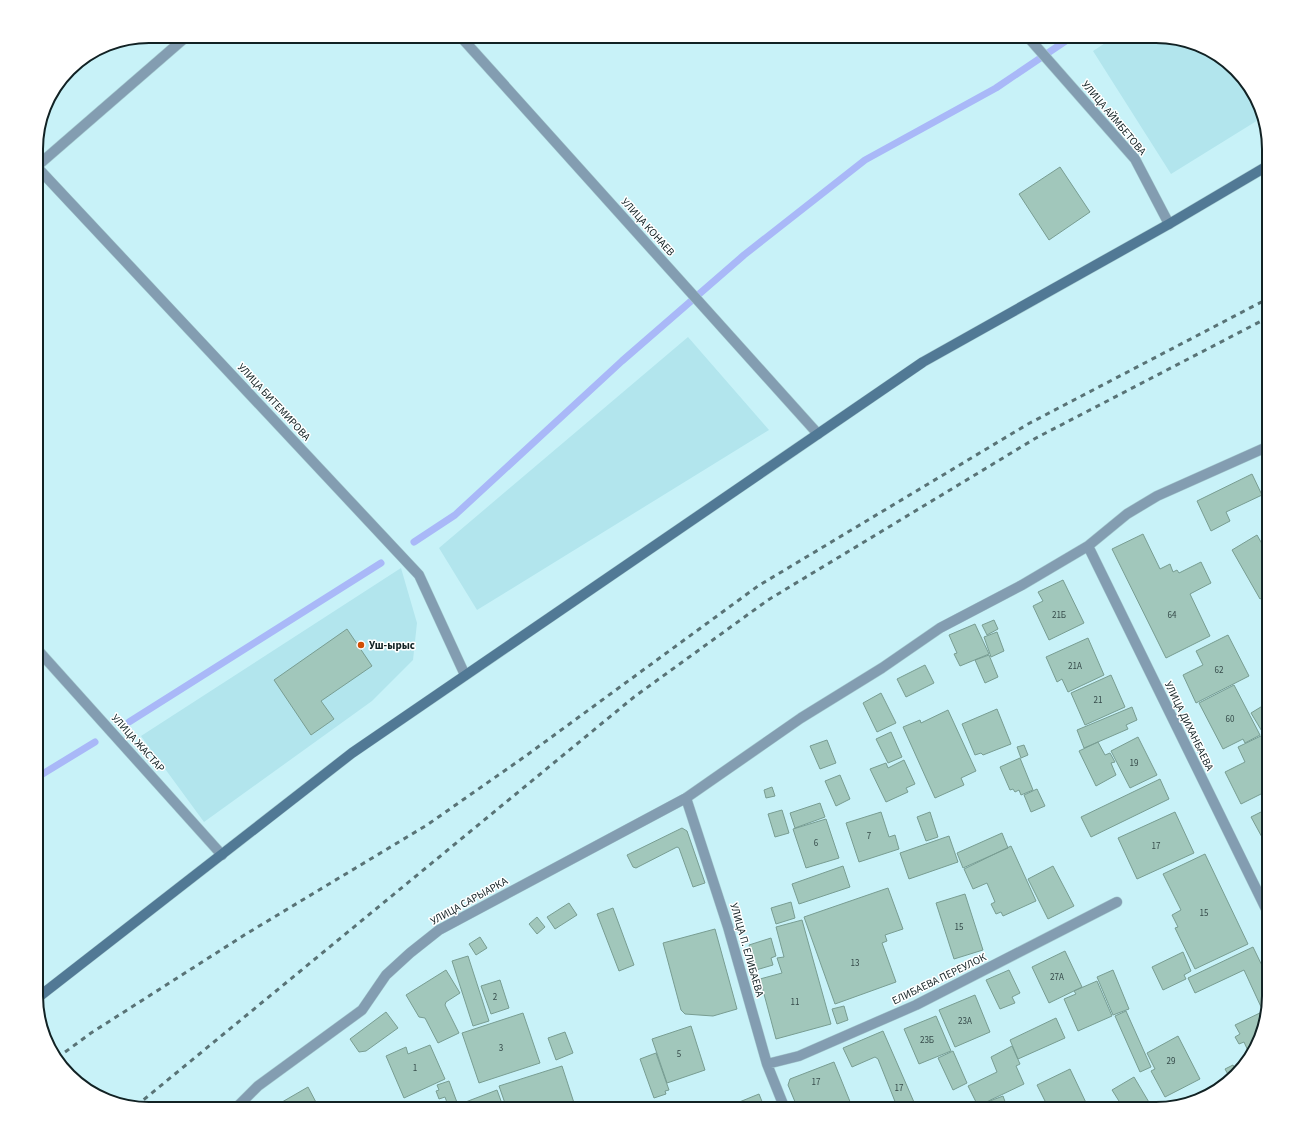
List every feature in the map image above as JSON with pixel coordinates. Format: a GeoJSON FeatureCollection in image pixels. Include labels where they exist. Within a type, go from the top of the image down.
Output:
{"type":"FeatureCollection","features":[{"type":"Feature","properties":{"kind":"main road"},"geometry":{"type":"LineString","coordinates":[[43,994],[222,856],[352,753],[923,362],[1169,224],[1262,169]]}},
{"type":"Feature","properties":{"kind":"street"},"geometry":{"type":"LineString","coordinates":[[43,161],[179,43]]}},
{"type":"Feature","properties":{"kind":"street","name":"УЛИЦА КОНАЕВ"},"geometry":{"type":"LineString","coordinates":[[466,43],[818,434]]}},
{"type":"Feature","properties":{"kind":"street","name":"УЛИЦА АЙМБЕТОВА"},"geometry":{"type":"LineString","coordinates":[[1034,43],[1135,159],[1169,224]]}},
{"type":"Feature","properties":{"kind":"street","name":"УЛИЦА БИТЕМИРОВА"},"geometry":{"type":"LineString","coordinates":[[43,172],[418,575],[465,675]]}},
{"type":"Feature","properties":{"kind":"street","name":"УЛИЦА САРЫАРКА"},"geometry":{"type":"LineString","coordinates":[[242,1102],[258,1086],[362,1010],[386,975],[410,953],[439,930],[686,798],[801,718],[882,668],[940,628],[1022,585],[1088,546],[1122,518],[1157,496],[1262,449]]}},
{"type":"Feature","properties":{"kind":"street","name":"УЛИЦА ДИХАНБАЕВА"},"geometry":{"type":"LineString","coordinates":[[1088,546],[1262,901]]}},
{"type":"Feature","properties":{"kind":"street","name":"УЛИЦА ЖАСТАР"},"geometry":{"type":"LineString","coordinates":[[43,656],[222,856]]}},
{"type":"Feature","properties":{"kind":"street","name":"УЛИЦА П. ЕЛИБАЕВА"},"geometry":{"type":"LineString","coordinates":[[686,798],[728,927],[767,1064],[782,1102]]}},
{"type":"Feature","properties":{"kind":"street","name":"ЕЛИБАЕВА ПЕРЕУЛОК"},"geometry":{"type":"LineString","coordinates":[[767,1064],[799,1056],[916,1005],[1116,902]]}},
{"type":"Feature","properties":{"kind":"shaded area"},"geometry":{"type":"Polygon","coordinates":[[[1105,43],[1163,43],[1177,45],[1197,51],[1221,65],[1240,84],[1254,108],[1258,120],[1171,174],[1093,51],[1105,43]]]}},
{"type":"Feature","properties":{"kind":"shaded area"},"geometry":{"type":"Polygon","coordinates":[[[688,337],[769,430],[477,610],[439,548],[688,337]]]}},
{"type":"Feature","properties":{"kind":"shaded area"},"geometry":{"type":"Polygon","coordinates":[[[401,568],[417,623],[413,660],[372,701],[204,822],[141,736],[401,568]]]}},
{"type":"Feature","properties":{"kind":"building"},"geometry":{"type":"Polygon","coordinates":[[[1060,167],[1090,212],[1049,240],[1019,194],[1060,167]]]}},
{"type":"Feature","properties":{"kind":"building"},"geometry":{"type":"Polygon","coordinates":[[[1252,474],[1262,495],[1226,512],[1230,521],[1211,531],[1197,501],[1252,474]]]}},
{"type":"Feature","properties":{"kind":"building"},"geometry":{"type":"Polygon","coordinates":[[[1143,534],[1160,569],[1170,564],[1173,572],[1177,570],[1179,573],[1201,562],[1211,583],[1190,594],[1210,636],[1166,658],[1112,549],[1143,534]]]}},
{"type":"Feature","properties":{"kind":"building"},"geometry":{"type":"Polygon","coordinates":[[[1257,535],[1262,544],[1262,598],[1260,599],[1232,550],[1257,535]]]}},
{"type":"Feature","properties":{"kind":"building"},"geometry":{"type":"Polygon","coordinates":[[[1063,580],[1084,623],[1049,640],[1033,606],[1043,601],[1038,592],[1063,580]]]}},
{"type":"Feature","properties":{"kind":"building"},"geometry":{"type":"Polygon","coordinates":[[[994,620],[998,629],[987,635],[982,625],[994,620]]]}},
{"type":"Feature","properties":{"kind":"building"},"geometry":{"type":"Polygon","coordinates":[[[975,624],[989,654],[960,666],[954,654],[957,653],[949,635],[975,624]]]}},
{"type":"Feature","properties":{"kind":"building"},"geometry":{"type":"Polygon","coordinates":[[[347,629],[372,666],[321,701],[334,719],[311,735],[274,680],[347,629]]]}},
{"type":"Feature","properties":{"kind":"building"},"geometry":{"type":"Polygon","coordinates":[[[997,632],[1004,651],[991,657],[984,637],[997,632]]]}},
{"type":"Feature","properties":{"kind":"building"},"geometry":{"type":"Polygon","coordinates":[[[1228,635],[1249,676],[1196,703],[1183,675],[1203,665],[1196,651],[1228,635]]]}},
{"type":"Feature","properties":{"kind":"building"},"geometry":{"type":"Polygon","coordinates":[[[1088,638],[1104,675],[1068,692],[1062,679],[1057,682],[1046,657],[1088,638]]]}},
{"type":"Feature","properties":{"kind":"building"},"geometry":{"type":"Polygon","coordinates":[[[989,655],[998,677],[985,683],[975,660],[989,655]]]}},
{"type":"Feature","properties":{"kind":"building"},"geometry":{"type":"Polygon","coordinates":[[[925,665],[934,683],[906,697],[897,679],[925,665]]]}},
{"type":"Feature","properties":{"kind":"building"},"geometry":{"type":"Polygon","coordinates":[[[1111,675],[1125,707],[1085,725],[1071,693],[1111,675]]]}},
{"type":"Feature","properties":{"kind":"building"},"geometry":{"type":"Polygon","coordinates":[[[1234,685],[1260,735],[1245,743],[1243,739],[1223,749],[1199,703],[1234,685]]]}},
{"type":"Feature","properties":{"kind":"building"},"geometry":{"type":"Polygon","coordinates":[[[881,693],[896,723],[877,732],[863,703],[881,693]]]}},
{"type":"Feature","properties":{"kind":"building"},"geometry":{"type":"Polygon","coordinates":[[[1262,706],[1262,731],[1251,713],[1262,706]]]}},
{"type":"Feature","properties":{"kind":"building"},"geometry":{"type":"Polygon","coordinates":[[[1132,707],[1137,720],[1126,725],[1128,729],[1084,748],[1077,730],[1132,707]]]}},
{"type":"Feature","properties":{"kind":"building"},"geometry":{"type":"Polygon","coordinates":[[[997,709],[1011,744],[983,755],[981,753],[975,755],[962,724],[997,709]]]}},
{"type":"Feature","properties":{"kind":"building"},"geometry":{"type":"Polygon","coordinates":[[[948,710],[976,771],[961,778],[964,785],[935,798],[903,727],[920,720],[921,723],[948,710]]]}},
{"type":"Feature","properties":{"kind":"building"},"geometry":{"type":"Polygon","coordinates":[[[891,732],[902,757],[888,763],[876,739],[891,732]]]}},
{"type":"Feature","properties":{"kind":"building"},"geometry":{"type":"Polygon","coordinates":[[[1262,735],[1262,794],[1241,804],[1225,772],[1245,762],[1238,747],[1262,735]]]}},
{"type":"Feature","properties":{"kind":"building"},"geometry":{"type":"Polygon","coordinates":[[[1138,737],[1157,775],[1130,788],[1111,751],[1138,737]]]}},
{"type":"Feature","properties":{"kind":"building"},"geometry":{"type":"Polygon","coordinates":[[[827,740],[836,763],[820,769],[810,746],[827,740]]]}},
{"type":"Feature","properties":{"kind":"building"},"geometry":{"type":"Polygon","coordinates":[[[1098,742],[1105,755],[1110,753],[1115,762],[1111,763],[1116,775],[1096,786],[1079,751],[1098,742]]]}},
{"type":"Feature","properties":{"kind":"building"},"geometry":{"type":"Polygon","coordinates":[[[1024,745],[1028,755],[1021,758],[1017,747],[1024,745]]]}},
{"type":"Feature","properties":{"kind":"building"},"geometry":{"type":"Polygon","coordinates":[[[1020,758],[1033,790],[1021,795],[1019,790],[1015,792],[1013,789],[1010,790],[1000,767],[1020,758]]]}},
{"type":"Feature","properties":{"kind":"building"},"geometry":{"type":"Polygon","coordinates":[[[904,760],[915,784],[906,788],[908,792],[886,802],[870,769],[886,763],[888,768],[904,760]]]}},
{"type":"Feature","properties":{"kind":"building"},"geometry":{"type":"Polygon","coordinates":[[[840,775],[850,799],[836,806],[825,781],[840,775]]]}},
{"type":"Feature","properties":{"kind":"building"},"geometry":{"type":"Polygon","coordinates":[[[1160,779],[1169,799],[1091,837],[1081,817],[1160,779]]]}},
{"type":"Feature","properties":{"kind":"building"},"geometry":{"type":"Polygon","coordinates":[[[772,787],[775,796],[766,798],[764,790],[772,787]]]}},
{"type":"Feature","properties":{"kind":"building"},"geometry":{"type":"Polygon","coordinates":[[[1037,789],[1045,806],[1031,812],[1024,795],[1037,789]]]}},
{"type":"Feature","properties":{"kind":"building"},"geometry":{"type":"Polygon","coordinates":[[[820,803],[825,817],[795,828],[790,813],[820,803]]]}},
{"type":"Feature","properties":{"kind":"building"},"geometry":{"type":"Polygon","coordinates":[[[782,810],[789,833],[775,837],[768,814],[782,810]]]}},
{"type":"Feature","properties":{"kind":"building"},"geometry":{"type":"Polygon","coordinates":[[[881,812],[889,837],[895,835],[899,849],[859,862],[846,823],[881,812]]]}},
{"type":"Feature","properties":{"kind":"building"},"geometry":{"type":"Polygon","coordinates":[[[930,812],[938,837],[926,841],[917,817],[930,812]]]}},
{"type":"Feature","properties":{"kind":"building"},"geometry":{"type":"Polygon","coordinates":[[[1175,812],[1194,853],[1137,879],[1118,838],[1175,812]]]}},
{"type":"Feature","properties":{"kind":"building"},"geometry":{"type":"Polygon","coordinates":[[[1262,812],[1262,837],[1251,817],[1262,812]]]}},
{"type":"Feature","properties":{"kind":"building"},"geometry":{"type":"Polygon","coordinates":[[[826,819],[839,858],[806,868],[793,829],[826,819]]]}},
{"type":"Feature","properties":{"kind":"building"},"geometry":{"type":"Polygon","coordinates":[[[682,828],[687,831],[705,883],[693,887],[679,848],[677,847],[636,868],[633,867],[627,855],[682,828]]]}},
{"type":"Feature","properties":{"kind":"building"},"geometry":{"type":"Polygon","coordinates":[[[1002,833],[1008,848],[963,868],[957,853],[1002,833]]]}},
{"type":"Feature","properties":{"kind":"building"},"geometry":{"type":"Polygon","coordinates":[[[949,836],[958,862],[909,879],[900,853],[949,836]]]}},
{"type":"Feature","properties":{"kind":"building"},"geometry":{"type":"Polygon","coordinates":[[[1011,846],[1036,901],[1003,916],[1001,912],[996,914],[991,904],[995,902],[987,883],[973,889],[964,869],[1011,846]]]}},
{"type":"Feature","properties":{"kind":"building"},"geometry":{"type":"Polygon","coordinates":[[[1205,854],[1248,944],[1195,969],[1175,928],[1178,927],[1172,915],[1181,910],[1163,874],[1205,854]]]}},
{"type":"Feature","properties":{"kind":"building"},"geometry":{"type":"Polygon","coordinates":[[[843,866],[850,887],[799,904],[792,884],[843,866]]]}},
{"type":"Feature","properties":{"kind":"building"},"geometry":{"type":"Polygon","coordinates":[[[1053,866],[1074,906],[1048,919],[1028,879],[1053,866]]]}},
{"type":"Feature","properties":{"kind":"building"},"geometry":{"type":"Polygon","coordinates":[[[888,888],[903,929],[885,935],[887,941],[882,943],[896,982],[835,1004],[804,917],[888,888]]]}},
{"type":"Feature","properties":{"kind":"building"},"geometry":{"type":"Polygon","coordinates":[[[965,894],[983,950],[954,959],[936,903],[965,894]]]}},
{"type":"Feature","properties":{"kind":"building"},"geometry":{"type":"Polygon","coordinates":[[[791,902],[795,918],[776,924],[771,908],[791,902]]]}},
{"type":"Feature","properties":{"kind":"building"},"geometry":{"type":"Polygon","coordinates":[[[569,903],[577,915],[555,929],[547,917],[569,903]]]}},
{"type":"Feature","properties":{"kind":"building"},"geometry":{"type":"Polygon","coordinates":[[[613,908],[634,965],[619,971],[597,914],[613,908]]]}},
{"type":"Feature","properties":{"kind":"building"},"geometry":{"type":"Polygon","coordinates":[[[537,917],[545,927],[537,934],[529,924],[537,917]]]}},
{"type":"Feature","properties":{"kind":"building"},"geometry":{"type":"Polygon","coordinates":[[[802,920],[831,1024],[776,1039],[760,979],[782,973],[777,958],[784,957],[776,927],[802,920]]]}},
{"type":"Feature","properties":{"kind":"building"},"geometry":{"type":"Polygon","coordinates":[[[715,929],[737,1009],[713,1016],[685,1014],[681,1010],[663,943],[715,929]]]}},
{"type":"Feature","properties":{"kind":"building"},"geometry":{"type":"Polygon","coordinates":[[[480,937],[487,948],[476,955],[469,944],[480,937]]]}},
{"type":"Feature","properties":{"kind":"building"},"geometry":{"type":"Polygon","coordinates":[[[771,938],[776,956],[771,958],[773,965],[756,970],[749,945],[771,938]]]}},
{"type":"Feature","properties":{"kind":"building"},"geometry":{"type":"Polygon","coordinates":[[[1253,947],[1262,966],[1261,1007],[1244,970],[1195,993],[1188,978],[1253,947]]]}},
{"type":"Feature","properties":{"kind":"building"},"geometry":{"type":"Polygon","coordinates":[[[1065,951],[1082,987],[1049,1003],[1032,967],[1065,951]]]}},
{"type":"Feature","properties":{"kind":"building"},"geometry":{"type":"Polygon","coordinates":[[[1183,952],[1191,971],[1184,975],[1186,979],[1163,990],[1152,967],[1183,952]]]}},
{"type":"Feature","properties":{"kind":"building"},"geometry":{"type":"Polygon","coordinates":[[[468,956],[489,1021],[473,1026],[452,961],[468,956]]]}},
{"type":"Feature","properties":{"kind":"building"},"geometry":{"type":"Polygon","coordinates":[[[446,970],[460,993],[446,1002],[445,1005],[459,1033],[438,1043],[425,1018],[419,1017],[406,995],[446,970]]]}},
{"type":"Feature","properties":{"kind":"building"},"geometry":{"type":"Polygon","coordinates":[[[1009,970],[1020,993],[1012,997],[1015,1003],[1000,1009],[986,980],[1009,970]]]}},
{"type":"Feature","properties":{"kind":"building"},"geometry":{"type":"Polygon","coordinates":[[[1113,970],[1129,1009],[1113,1015],[1097,977],[1113,970]]]}},
{"type":"Feature","properties":{"kind":"building"},"geometry":{"type":"Polygon","coordinates":[[[500,980],[509,1008],[491,1014],[481,986],[500,980]]]}},
{"type":"Feature","properties":{"kind":"building"},"geometry":{"type":"Polygon","coordinates":[[[1097,981],[1112,1016],[1078,1031],[1064,999],[1076,994],[1074,991],[1097,981]]]}},
{"type":"Feature","properties":{"kind":"building"},"geometry":{"type":"Polygon","coordinates":[[[975,995],[990,1032],[955,1047],[939,1010],[975,995]]]}},
{"type":"Feature","properties":{"kind":"building"},"geometry":{"type":"Polygon","coordinates":[[[844,1006],[848,1020],[837,1024],[832,1009],[844,1006]]]}},
{"type":"Feature","properties":{"kind":"building"},"geometry":{"type":"Polygon","coordinates":[[[1126,1011],[1151,1067],[1140,1072],[1115,1016],[1126,1011]]]}},
{"type":"Feature","properties":{"kind":"building"},"geometry":{"type":"Polygon","coordinates":[[[386,1012],[398,1028],[366,1051],[359,1052],[350,1039],[386,1012]]]}},
{"type":"Feature","properties":{"kind":"building"},"geometry":{"type":"Polygon","coordinates":[[[523,1013],[540,1063],[479,1083],[462,1033],[523,1013]]]}},
{"type":"Feature","properties":{"kind":"building"},"geometry":{"type":"Polygon","coordinates":[[[1261,1013],[1254,1037],[1248,1050],[1244,1042],[1239,1044],[1235,1037],[1240,1034],[1235,1025],[1261,1013]]]}},
{"type":"Feature","properties":{"kind":"building"},"geometry":{"type":"Polygon","coordinates":[[[936,1016],[951,1051],[919,1064],[904,1029],[936,1016]]]}},
{"type":"Feature","properties":{"kind":"building"},"geometry":{"type":"Polygon","coordinates":[[[1056,1018],[1065,1038],[1018,1059],[1010,1040],[1056,1018]]]}},
{"type":"Feature","properties":{"kind":"building"},"geometry":{"type":"Polygon","coordinates":[[[691,1026],[705,1070],[667,1083],[652,1039],[691,1026]]]}},
{"type":"Feature","properties":{"kind":"building"},"geometry":{"type":"Polygon","coordinates":[[[883,1031],[914,1102],[895,1102],[878,1059],[875,1057],[852,1067],[843,1048],[883,1031]]]}},
{"type":"Feature","properties":{"kind":"building"},"geometry":{"type":"Polygon","coordinates":[[[565,1032],[573,1053],[556,1060],[548,1038],[565,1032]]]}},
{"type":"Feature","properties":{"kind":"building"},"geometry":{"type":"Polygon","coordinates":[[[1178,1036],[1200,1079],[1165,1097],[1151,1071],[1155,1069],[1147,1053],[1178,1036]]]}},
{"type":"Feature","properties":{"kind":"building"},"geometry":{"type":"Polygon","coordinates":[[[430,1045],[445,1079],[404,1098],[386,1056],[406,1047],[408,1054],[430,1045]]]}},
{"type":"Feature","properties":{"kind":"building"},"geometry":{"type":"Polygon","coordinates":[[[1012,1046],[1020,1064],[1016,1066],[1024,1084],[986,1102],[976,1102],[968,1086],[997,1072],[991,1057],[1012,1046]]]}},
{"type":"Feature","properties":{"kind":"building"},"geometry":{"type":"Polygon","coordinates":[[[953,1051],[967,1083],[953,1090],[938,1058],[953,1051]]]}},
{"type":"Feature","properties":{"kind":"building"},"geometry":{"type":"Polygon","coordinates":[[[656,1053],[669,1090],[665,1091],[666,1094],[654,1098],[640,1059],[656,1053]]]}},
{"type":"Feature","properties":{"kind":"building"},"geometry":{"type":"Polygon","coordinates":[[[834,1062],[850,1102],[795,1102],[788,1085],[790,1079],[834,1062]]]}},
{"type":"Feature","properties":{"kind":"building"},"geometry":{"type":"Polygon","coordinates":[[[1233,1065],[1235,1067],[1228,1074],[1225,1069],[1233,1065]]]}},
{"type":"Feature","properties":{"kind":"building"},"geometry":{"type":"Polygon","coordinates":[[[562,1066],[574,1102],[505,1102],[499,1086],[562,1066]]]}},
{"type":"Feature","properties":{"kind":"building"},"geometry":{"type":"Polygon","coordinates":[[[1070,1069],[1086,1102],[1046,1102],[1037,1085],[1070,1069]]]}},
{"type":"Feature","properties":{"kind":"building"},"geometry":{"type":"Polygon","coordinates":[[[1134,1077],[1149,1102],[1120,1102],[1112,1090],[1134,1077]]]}},
{"type":"Feature","properties":{"kind":"building"},"geometry":{"type":"Polygon","coordinates":[[[449,1081],[457,1102],[447,1102],[445,1097],[439,1099],[436,1091],[439,1090],[437,1085],[449,1081]]]}},
{"type":"Feature","properties":{"kind":"building"},"geometry":{"type":"Polygon","coordinates":[[[308,1087],[316,1102],[282,1102],[308,1087]]]}},
{"type":"Feature","properties":{"kind":"building"},"geometry":{"type":"Polygon","coordinates":[[[497,1090],[501,1102],[466,1102],[497,1090]]]}},
{"type":"Feature","properties":{"kind":"building"},"geometry":{"type":"Polygon","coordinates":[[[759,1094],[762,1102],[739,1102],[759,1094]]]}},
{"type":"Feature","properties":{"kind":"building"},"geometry":{"type":"Polygon","coordinates":[[[1003,1096],[1005,1102],[987,1102],[1003,1096]]]}},
{"type":"Feature","properties":{"kind":"waterway"},"geometry":{"type":"LineString","coordinates":[[414,542],[455,515],[622,361],[744,255],[865,160],[996,88],[1063,43]]}},
{"type":"Feature","properties":{"kind":"waterway"},"geometry":{"type":"LineString","coordinates":[[129,722],[381,563]]}},
{"type":"Feature","properties":{"kind":"waterway"},"geometry":{"type":"LineString","coordinates":[[43,774],[95,742]]}},
{"type":"Feature","properties":{"kind":"railway"},"geometry":{"type":"LineString","coordinates":[[61,1055],[91,1033],[246,934],[427,825],[527,755],[758,586],[1028,424],[1262,302]]}},
{"type":"Feature","properties":{"kind":"railway"},"geometry":{"type":"LineString","coordinates":[[141,1102],[634,697],[768,600],[1036,438],[1262,321]]}},
{"type":"Feature","properties":{"kind":"place","name":"Уш-ырыс"},"geometry":{"type":"Point","coordinates":[361,645]}}]}
